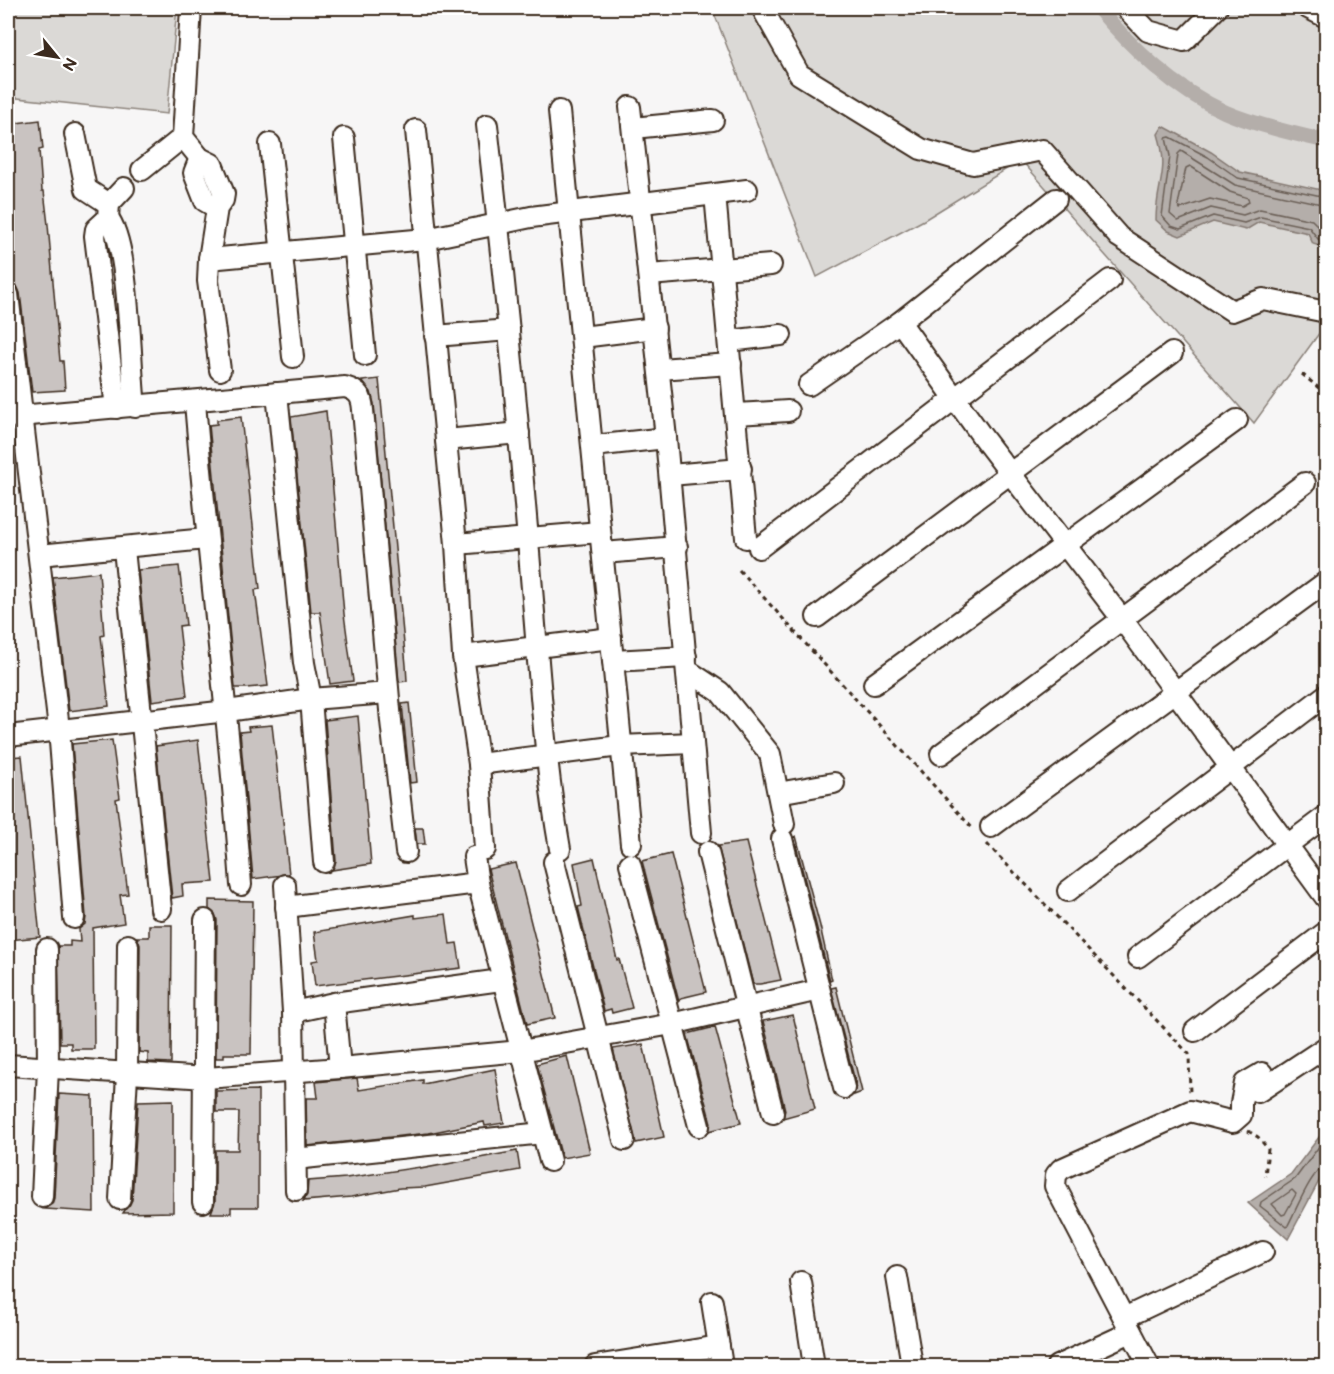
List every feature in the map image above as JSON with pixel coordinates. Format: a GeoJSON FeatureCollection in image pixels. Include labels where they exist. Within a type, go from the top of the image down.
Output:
{"type":"FeatureCollection","features":[{"type":"Feature","properties":{"kind":"street"},"geometry":{"type":"LineString","coordinates":[[191,8],[183,137],[200,158],[212,164],[224,194],[224,200],[217,208],[208,281],[220,370]]}},
{"type":"Feature","properties":{"kind":"street"},"geometry":{"type":"LineString","coordinates":[[762,8],[799,74],[921,149],[973,164],[1042,150],[1119,237],[1232,312],[1263,299],[1326,312]]}},
{"type":"Feature","properties":{"kind":"street"},"geometry":{"type":"LineString","coordinates":[[1126,8],[1148,31],[1184,41],[1217,8]]}},
{"type":"Feature","properties":{"kind":"street"},"geometry":{"type":"LineString","coordinates":[[1308,8],[1326,17]]}},
{"type":"Feature","properties":{"kind":"street"},"geometry":{"type":"LineString","coordinates":[[630,107],[670,475],[701,832]]}},
{"type":"Feature","properties":{"kind":"street"},"geometry":{"type":"LineString","coordinates":[[559,111],[631,844]]}},
{"type":"Feature","properties":{"kind":"street"},"geometry":{"type":"LineString","coordinates":[[633,128],[713,120]]}},
{"type":"Feature","properties":{"kind":"street"},"geometry":{"type":"LineString","coordinates":[[487,125],[519,433],[535,647],[557,855],[596,1038],[624,1140]]}},
{"type":"Feature","properties":{"kind":"street"},"geometry":{"type":"LineString","coordinates":[[416,130],[456,543],[463,656],[479,764],[478,883],[501,980],[550,1161]]}},
{"type":"Feature","properties":{"kind":"street"},"geometry":{"type":"LineString","coordinates":[[75,134],[86,189],[108,211]]}},
{"type":"Feature","properties":{"kind":"street"},"geometry":{"type":"LineString","coordinates":[[142,170],[183,137]]}},
{"type":"Feature","properties":{"kind":"street"},"geometry":{"type":"LineString","coordinates":[[344,138],[365,355]]}},
{"type":"Feature","properties":{"kind":"street"},"geometry":{"type":"LineString","coordinates":[[270,144],[292,357]]}},
{"type":"Feature","properties":{"kind":"street"},"geometry":{"type":"LineString","coordinates":[[124,188],[96,229],[95,236],[126,408]]}},
{"type":"Feature","properties":{"kind":"street"},"geometry":{"type":"LineString","coordinates":[[209,260],[426,239],[570,212],[747,190]]}},
{"type":"Feature","properties":{"kind":"street"},"geometry":{"type":"LineString","coordinates":[[715,194],[741,469],[752,543],[955,398],[1110,280]]}},
{"type":"Feature","properties":{"kind":"street"},"geometry":{"type":"LineString","coordinates":[[809,386],[900,322],[1056,199]]}},
{"type":"Feature","properties":{"kind":"street"},"geometry":{"type":"LineString","coordinates":[[649,275],[771,265]]}},
{"type":"Feature","properties":{"kind":"street"},"geometry":{"type":"LineString","coordinates":[[8,294],[15,416],[39,555],[59,729],[75,918]]}},
{"type":"Feature","properties":{"kind":"street"},"geometry":{"type":"LineString","coordinates":[[900,322],[1010,474],[1122,619],[1326,898]]}},
{"type":"Feature","properties":{"kind":"street"},"geometry":{"type":"LineString","coordinates":[[582,337],[655,328]]}},
{"type":"Feature","properties":{"kind":"street"},"geometry":{"type":"LineString","coordinates":[[435,336],[509,330]]}},
{"type":"Feature","properties":{"kind":"street"},"geometry":{"type":"LineString","coordinates":[[729,341],[781,335]]}},
{"type":"Feature","properties":{"kind":"street"},"geometry":{"type":"LineString","coordinates":[[817,617],[1172,353]]}},
{"type":"Feature","properties":{"kind":"street"},"geometry":{"type":"LineString","coordinates":[[659,369],[731,364]]}},
{"type":"Feature","properties":{"kind":"street"},"geometry":{"type":"LineString","coordinates":[[15,416],[195,402],[345,387],[362,398],[388,693],[406,852]]}},
{"type":"Feature","properties":{"kind":"street"},"geometry":{"type":"LineString","coordinates":[[277,393],[304,663],[310,699],[324,862]]}},
{"type":"Feature","properties":{"kind":"street"},"geometry":{"type":"LineString","coordinates":[[195,402],[206,539],[227,711],[241,885]]}},
{"type":"Feature","properties":{"kind":"street"},"geometry":{"type":"LineString","coordinates":[[736,414],[788,411]]}},
{"type":"Feature","properties":{"kind":"street"},"geometry":{"type":"LineString","coordinates":[[874,684],[1237,420]]}},
{"type":"Feature","properties":{"kind":"street"},"geometry":{"type":"LineString","coordinates":[[446,440],[519,433]]}},
{"type":"Feature","properties":{"kind":"street"},"geometry":{"type":"LineString","coordinates":[[593,446],[666,438]]}},
{"type":"Feature","properties":{"kind":"street"},"geometry":{"type":"LineString","coordinates":[[670,475],[741,469]]}},
{"type":"Feature","properties":{"kind":"street"},"geometry":{"type":"LineString","coordinates":[[941,754],[1305,483]]}},
{"type":"Feature","properties":{"kind":"street"},"geometry":{"type":"LineString","coordinates":[[456,543],[600,532]]}},
{"type":"Feature","properties":{"kind":"street"},"geometry":{"type":"LineString","coordinates":[[39,555],[124,549],[206,539]]}},
{"type":"Feature","properties":{"kind":"street"},"geometry":{"type":"LineString","coordinates":[[603,553],[677,547]]}},
{"type":"Feature","properties":{"kind":"street"},"geometry":{"type":"LineString","coordinates":[[124,549],[144,720],[161,909]]}},
{"type":"Feature","properties":{"kind":"street"},"geometry":{"type":"LineString","coordinates":[[991,826],[1326,582]]}},
{"type":"Feature","properties":{"kind":"street"},"geometry":{"type":"LineString","coordinates":[[463,656],[610,638]]}},
{"type":"Feature","properties":{"kind":"street"},"geometry":{"type":"LineString","coordinates":[[613,661],[686,663],[720,692],[770,754],[783,831],[844,1088]]}},
{"type":"Feature","properties":{"kind":"street"},"geometry":{"type":"LineString","coordinates":[[8,736],[227,711],[310,699],[388,693]]}},
{"type":"Feature","properties":{"kind":"street"},"geometry":{"type":"LineString","coordinates":[[1068,891],[1326,695]]}},
{"type":"Feature","properties":{"kind":"street"},"geometry":{"type":"LineString","coordinates":[[479,764],[620,746],[693,743]]}},
{"type":"Feature","properties":{"kind":"street"},"geometry":{"type":"LineString","coordinates":[[778,793],[834,783]]}},
{"type":"Feature","properties":{"kind":"street"},"geometry":{"type":"LineString","coordinates":[[1138,957],[1326,816]]}},
{"type":"Feature","properties":{"kind":"street"},"geometry":{"type":"LineString","coordinates":[[708,852],[773,1113]]}},
{"type":"Feature","properties":{"kind":"street"},"geometry":{"type":"LineString","coordinates":[[630,864],[699,1126]]}},
{"type":"Feature","properties":{"kind":"street"},"geometry":{"type":"LineString","coordinates":[[286,907],[478,883]]}},
{"type":"Feature","properties":{"kind":"street"},"geometry":{"type":"LineString","coordinates":[[285,885],[293,1012],[296,1190]]}},
{"type":"Feature","properties":{"kind":"street"},"geometry":{"type":"LineString","coordinates":[[203,1202],[206,1078],[205,920]]}},
{"type":"Feature","properties":{"kind":"street"},"geometry":{"type":"LineString","coordinates":[[1195,1031],[1326,932]]}},
{"type":"Feature","properties":{"kind":"street"},"geometry":{"type":"LineString","coordinates":[[120,1199],[127,1075],[128,945]]}},
{"type":"Feature","properties":{"kind":"street"},"geometry":{"type":"LineString","coordinates":[[42,1197],[48,1068],[47,949]]}},
{"type":"Feature","properties":{"kind":"street"},"geometry":{"type":"LineString","coordinates":[[293,1012],[334,1003],[501,980]]}},
{"type":"Feature","properties":{"kind":"street"},"geometry":{"type":"LineString","coordinates":[[8,1065],[127,1075],[206,1078],[340,1068],[521,1051],[672,1024],[819,990]]}},
{"type":"Feature","properties":{"kind":"street"},"geometry":{"type":"LineString","coordinates":[[334,1003],[340,1068]]}},
{"type":"Feature","properties":{"kind":"street"},"geometry":{"type":"LineString","coordinates":[[1149,1366],[1054,1186],[1058,1171],[1190,1112],[1233,1122],[1241,1115],[1245,1083],[1260,1083],[1326,1047]]}},
{"type":"Feature","properties":{"kind":"street"},"geometry":{"type":"LineString","coordinates":[[295,1159],[543,1133]]}},
{"type":"Feature","properties":{"kind":"street"},"geometry":{"type":"LineString","coordinates":[[1057,1366],[1263,1252]]}},
{"type":"Feature","properties":{"kind":"street"},"geometry":{"type":"LineString","coordinates":[[897,1276],[909,1364]]}},
{"type":"Feature","properties":{"kind":"street"},"geometry":{"type":"LineString","coordinates":[[801,1282],[814,1366]]}},
{"type":"Feature","properties":{"kind":"street"},"geometry":{"type":"LineString","coordinates":[[712,1302],[722,1366]]}},
{"type":"Feature","properties":{"kind":"street"},"geometry":{"type":"LineString","coordinates":[[595,1366],[719,1346]]}},
{"type":"Feature","properties":{"kind":"path"},"geometry":{"type":"LineString","coordinates":[[1302,374],[1326,394]]}},
{"type":"Feature","properties":{"kind":"path"},"geometry":{"type":"LineString","coordinates":[[1233,1122],[1258,1137],[1268,1149],[1265,1176]]}},
{"type":"Feature","properties":{"kind":"shaded area"},"geometry":{"type":"Polygon","coordinates":[[[8,8],[177,8],[167,114],[8,97],[8,8]]]}},
{"type":"Feature","properties":{"kind":"shaded area"},"geometry":{"type":"Polygon","coordinates":[[[712,8],[1326,8],[1326,331],[1323,328],[1254,423],[1021,160],[924,220],[817,277],[712,8]]]}},
{"type":"Feature","properties":{"kind":"water"},"geometry":{"type":"Polygon","coordinates":[[[1163,126],[1211,152],[1240,172],[1326,191],[1326,248],[1313,244],[1308,233],[1259,222],[1246,230],[1213,222],[1180,236],[1168,231],[1156,220],[1163,169],[1158,134],[1163,126]]]}},
{"type":"Feature","properties":{"kind":"water"},"geometry":{"type":"Polygon","coordinates":[[[1326,1128],[1326,1168],[1288,1239],[1248,1203],[1291,1174],[1326,1128]]]}},
{"type":"Feature","properties":{"kind":"building"},"geometry":{"type":"Polygon","coordinates":[[[40,120],[43,149],[39,150],[42,191],[44,191],[48,225],[60,361],[63,361],[65,390],[32,392],[20,293],[17,286],[9,282],[8,124],[40,120]]]}},
{"type":"Feature","properties":{"kind":"building"},"geometry":{"type":"Polygon","coordinates":[[[379,379],[406,665],[407,681],[399,682],[374,404],[371,392],[362,381],[379,379]]]}},
{"type":"Feature","properties":{"kind":"building"},"geometry":{"type":"Polygon","coordinates":[[[326,411],[344,614],[353,681],[330,684],[320,612],[311,612],[291,417],[326,411]]]}},
{"type":"Feature","properties":{"kind":"building"},"geometry":{"type":"Polygon","coordinates":[[[241,417],[260,589],[255,590],[268,686],[235,688],[209,425],[217,424],[217,420],[241,417]]]}},
{"type":"Feature","properties":{"kind":"building"},"geometry":{"type":"Polygon","coordinates":[[[179,566],[186,625],[179,626],[187,696],[152,701],[138,570],[179,566]]]}},
{"type":"Feature","properties":{"kind":"building"},"geometry":{"type":"Polygon","coordinates":[[[99,572],[104,635],[101,636],[109,706],[69,711],[53,577],[99,572]]]}},
{"type":"Feature","properties":{"kind":"building"},"geometry":{"type":"Polygon","coordinates":[[[409,703],[417,782],[410,783],[402,704],[409,703]]]}},
{"type":"Feature","properties":{"kind":"building"},"geometry":{"type":"Polygon","coordinates":[[[358,716],[371,864],[332,870],[336,861],[325,720],[358,716]]]}},
{"type":"Feature","properties":{"kind":"building"},"geometry":{"type":"Polygon","coordinates":[[[272,725],[289,874],[253,879],[240,732],[249,731],[248,727],[272,725]]]}},
{"type":"Feature","properties":{"kind":"building"},"geometry":{"type":"Polygon","coordinates":[[[112,740],[120,798],[116,799],[128,894],[120,895],[124,923],[93,928],[94,1049],[71,1049],[71,1043],[60,1043],[58,946],[70,946],[70,941],[80,942],[79,929],[85,924],[86,917],[72,744],[112,740]]]}},
{"type":"Feature","properties":{"kind":"building"},"geometry":{"type":"Polygon","coordinates":[[[198,740],[214,882],[182,884],[183,896],[172,898],[156,746],[198,740]]]}},
{"type":"Feature","properties":{"kind":"building"},"geometry":{"type":"Polygon","coordinates":[[[22,756],[40,937],[8,940],[8,757],[22,756]]]}},
{"type":"Feature","properties":{"kind":"building"},"geometry":{"type":"Polygon","coordinates":[[[415,828],[423,828],[425,844],[417,844],[415,828]]]}},
{"type":"Feature","properties":{"kind":"building"},"geometry":{"type":"Polygon","coordinates":[[[796,836],[820,926],[832,980],[830,981],[794,837],[796,836]]]}},
{"type":"Feature","properties":{"kind":"building"},"geometry":{"type":"Polygon","coordinates":[[[746,842],[781,980],[760,984],[753,984],[718,846],[746,842]]]}},
{"type":"Feature","properties":{"kind":"building"},"geometry":{"type":"Polygon","coordinates":[[[671,854],[706,992],[681,998],[679,1002],[642,861],[671,854]]]}},
{"type":"Feature","properties":{"kind":"building"},"geometry":{"type":"Polygon","coordinates":[[[594,858],[617,960],[619,959],[632,1008],[612,1013],[611,1009],[604,1011],[578,907],[582,906],[574,863],[594,858]]]}},
{"type":"Feature","properties":{"kind":"building"},"geometry":{"type":"Polygon","coordinates":[[[516,863],[555,1018],[527,1024],[488,869],[516,863]]]}},
{"type":"Feature","properties":{"kind":"building"},"geometry":{"type":"Polygon","coordinates":[[[209,900],[253,901],[251,1054],[224,1054],[224,1058],[216,1058],[217,920],[215,914],[209,909],[209,900]]]}},
{"type":"Feature","properties":{"kind":"building"},"geometry":{"type":"Polygon","coordinates":[[[446,914],[450,944],[457,943],[461,968],[315,986],[312,961],[318,960],[314,932],[415,915],[415,918],[446,914]]]}},
{"type":"Feature","properties":{"kind":"building"},"geometry":{"type":"Polygon","coordinates":[[[149,925],[172,925],[171,1063],[148,1062],[148,1053],[139,1052],[140,945],[137,937],[149,937],[149,925]]]}},
{"type":"Feature","properties":{"kind":"building"},"geometry":{"type":"Polygon","coordinates":[[[836,987],[862,1092],[854,1095],[856,1085],[831,988],[836,987]]]}},
{"type":"Feature","properties":{"kind":"building"},"geometry":{"type":"Polygon","coordinates":[[[793,1015],[815,1109],[783,1118],[785,1110],[763,1021],[793,1015]]]}},
{"type":"Feature","properties":{"kind":"building"},"geometry":{"type":"Polygon","coordinates":[[[715,1027],[741,1123],[709,1131],[711,1123],[687,1034],[715,1027]]]}},
{"type":"Feature","properties":{"kind":"building"},"geometry":{"type":"Polygon","coordinates":[[[643,1044],[664,1137],[636,1143],[613,1049],[643,1044]]]}},
{"type":"Feature","properties":{"kind":"building"},"geometry":{"type":"Polygon","coordinates":[[[567,1056],[590,1153],[562,1158],[537,1064],[567,1056]]]}},
{"type":"Feature","properties":{"kind":"building"},"geometry":{"type":"Polygon","coordinates":[[[495,1069],[504,1123],[485,1126],[484,1122],[429,1133],[307,1146],[306,1098],[318,1098],[316,1082],[357,1078],[359,1090],[423,1080],[423,1084],[495,1069]]]}},
{"type":"Feature","properties":{"kind":"building"},"geometry":{"type":"Polygon","coordinates":[[[258,1090],[258,1207],[231,1207],[231,1213],[211,1213],[215,1202],[215,1150],[238,1150],[239,1112],[216,1112],[216,1091],[258,1090]]]}},
{"type":"Feature","properties":{"kind":"building"},"geometry":{"type":"Polygon","coordinates":[[[59,1094],[93,1096],[94,1212],[44,1209],[52,1204],[54,1198],[59,1094]]]}},
{"type":"Feature","properties":{"kind":"building"},"geometry":{"type":"Polygon","coordinates":[[[173,1100],[173,1212],[123,1213],[132,1200],[138,1101],[173,1100]]]}},
{"type":"Feature","properties":{"kind":"building"},"geometry":{"type":"Polygon","coordinates":[[[517,1151],[520,1170],[425,1187],[400,1188],[351,1197],[303,1201],[307,1195],[308,1181],[420,1167],[420,1169],[517,1151]]]}},
{"type":"Feature","properties":{"kind":"waterway"},"geometry":{"type":"LineString","coordinates":[[1098,8],[1140,53],[1172,80],[1206,103],[1248,120],[1326,141]]}}]}
